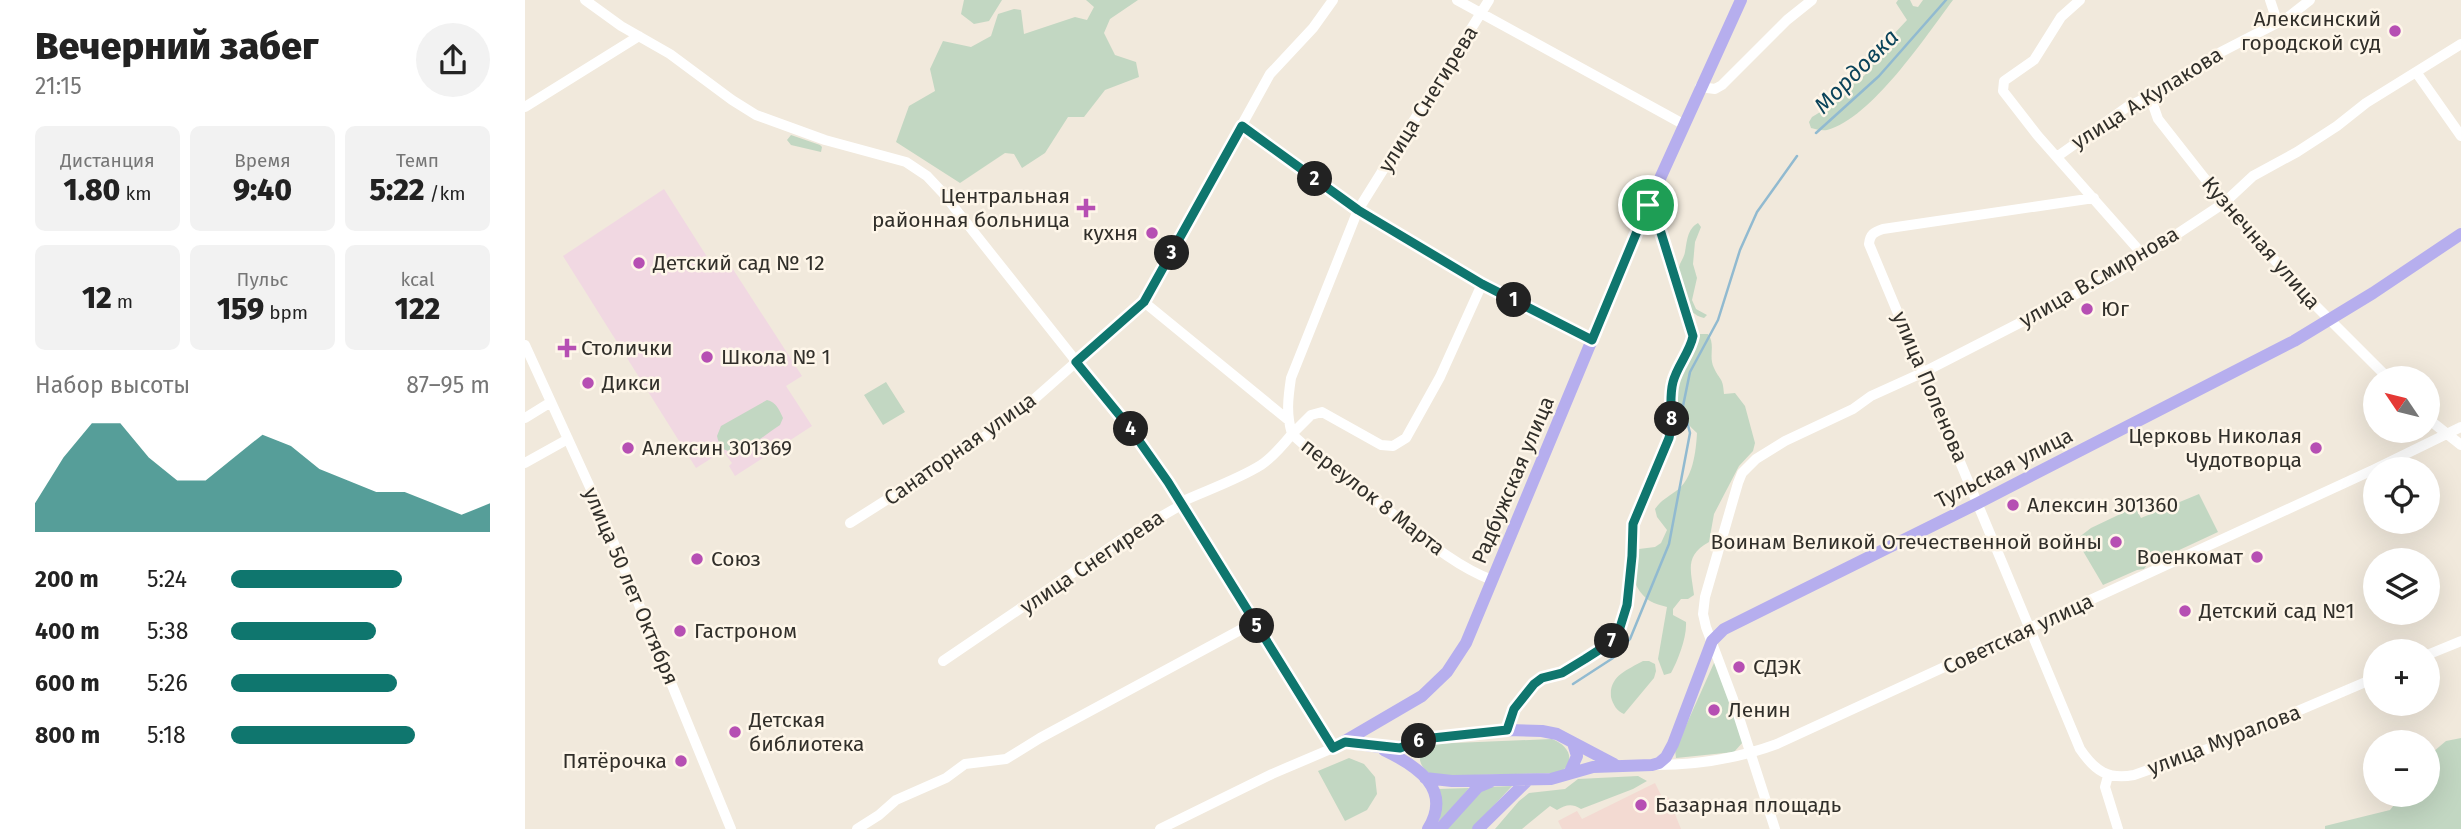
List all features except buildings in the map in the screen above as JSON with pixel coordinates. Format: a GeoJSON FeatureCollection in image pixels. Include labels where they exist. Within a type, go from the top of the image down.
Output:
{"type":"FeatureCollection","features":[{"type":"Feature","properties":{"kind":"main road","name":"Радбужская улица"},"geometry":{"type":"LineString","coordinates":[[1339,745],[1422,696],[1447,672],[1466,643],[1648,205],[1741,0]]}},
{"type":"Feature","properties":{"kind":"main road","name":"Тульская улица"},"geometry":{"type":"LineString","coordinates":[[1712,641],[1724,629],[1739,621],[2282,348],[2330,320],[2461,234]]}},
{"type":"Feature","properties":{"kind":"main road"},"geometry":{"type":"LineString","coordinates":[[1420,774],[1452,781],[1551,779],[1593,767],[1659,763],[1673,744],[1712,641]]}},
{"type":"Feature","properties":{"kind":"main road"},"geometry":{"type":"LineString","coordinates":[[1339,745],[1400,748],[1423,739],[1507,730],[1542,731],[1557,734],[1619,766]]}},
{"type":"Feature","properties":{"kind":"main road"},"geometry":{"type":"LineString","coordinates":[[1420,774],[1415,751],[1423,739]]}},
{"type":"Feature","properties":{"kind":"main road"},"geometry":{"type":"LineString","coordinates":[[1569,774],[1577,757],[1573,743]]}},
{"type":"Feature","properties":{"kind":"main road"},"geometry":{"type":"LineString","coordinates":[[1377,747],[1403,759],[1433,788],[1438,805],[1436,816],[1428,829]]}},
{"type":"Feature","properties":{"kind":"main road"},"geometry":{"type":"LineString","coordinates":[[1478,829],[1528,779]]}},
{"type":"Feature","properties":{"kind":"main road"},"geometry":{"type":"LineString","coordinates":[[1440,829],[1478,787],[1494,781]]}},
{"type":"Feature","properties":{"kind":"street"},"geometry":{"type":"LineString","coordinates":[[585,0],[670,54],[732,100],[764,118],[825,140],[899,160],[927,176],[1136,436],[1181,502],[1255,622],[1339,745]]}},
{"type":"Feature","properties":{"kind":"street","name":"Санаторная улица"},"geometry":{"type":"LineString","coordinates":[[850,523],[1001,426],[1144,302],[1270,74],[1313,28],[1333,0]]}},
{"type":"Feature","properties":{"kind":"street"},"geometry":{"type":"LineString","coordinates":[[1457,0],[1683,124]]}},
{"type":"Feature","properties":{"kind":"street","name":"улица Снегирева"},"geometry":{"type":"LineString","coordinates":[[943,661],[1124,538],[1176,508],[1181,502],[1261,465],[1275,454],[1292,433],[1287,419],[1291,378],[1358,210],[1489,0]]}},
{"type":"Feature","properties":{"kind":"street"},"geometry":{"type":"LineString","coordinates":[[1700,86],[1714,89],[1722,85],[1787,20],[1812,0]]}},
{"type":"Feature","properties":{"kind":"street"},"geometry":{"type":"LineString","coordinates":[[2080,0],[2061,17],[2034,60],[2004,81],[2003,91],[2038,136],[2144,256]]}},
{"type":"Feature","properties":{"kind":"street"},"geometry":{"type":"LineString","coordinates":[[2270,0],[2277,21]]}},
{"type":"Feature","properties":{"kind":"street","name":"улица А.Кулакова"},"geometry":{"type":"LineString","coordinates":[[2058,156],[2127,107],[2277,21],[2287,18],[2309,0]]}},
{"type":"Feature","properties":{"kind":"street"},"geometry":{"type":"LineString","coordinates":[[525,107],[639,36]]}},
{"type":"Feature","properties":{"kind":"street","name":"улица В.Смирнова"},"geometry":{"type":"LineString","coordinates":[[1712,641],[1703,614],[1705,597],[1738,483],[1742,473],[1756,459],[1853,409],[1871,396],[1924,372],[2144,256],[2224,203],[2253,176],[2297,152],[2366,103],[2461,44]]}},
{"type":"Feature","properties":{"kind":"street"},"geometry":{"type":"LineString","coordinates":[[2416,72],[2461,136]]}},
{"type":"Feature","properties":{"kind":"street","name":"Кузнечная улица"},"geometry":{"type":"LineString","coordinates":[[2150,96],[2158,119],[2224,203],[2330,320],[2376,366]]}},
{"type":"Feature","properties":{"kind":"street"},"geometry":{"type":"LineString","coordinates":[[1242,126],[1358,210],[1482,284],[1592,340]]}},
{"type":"Feature","properties":{"kind":"street","name":"улица Поленова"},"geometry":{"type":"LineString","coordinates":[[2094,198],[1873,233],[1869,244],[2080,749],[2096,769],[2108,776]]}},
{"type":"Feature","properties":{"kind":"street"},"geometry":{"type":"LineString","coordinates":[[1507,730],[1514,709],[1534,684],[1542,678],[1562,673],[1597,652],[1618,634],[1623,621],[1632,556],[1633,524],[1672,429],[1673,382],[1693,336],[1653,207],[1648,205]]}},
{"type":"Feature","properties":{"kind":"street"},"geometry":{"type":"LineString","coordinates":[[1292,433],[1311,415],[1322,412],[1381,445],[1393,446],[1406,438],[1440,377],[1482,284]]}},
{"type":"Feature","properties":{"kind":"street","name":"переулок 8 Марта"},"geometry":{"type":"LineString","coordinates":[[1144,302],[1287,419]]}},
{"type":"Feature","properties":{"kind":"street","name":"улица 50 лет Октября"},"geometry":{"type":"LineString","coordinates":[[525,345],[599,507],[731,829]]}},
{"type":"Feature","properties":{"kind":"street"},"geometry":{"type":"LineString","coordinates":[[525,418],[551,402]]}},
{"type":"Feature","properties":{"kind":"street"},"geometry":{"type":"LineString","coordinates":[[2440,427],[2461,445]]}},
{"type":"Feature","properties":{"kind":"street","name":"Советская улица"},"geometry":{"type":"LineString","coordinates":[[2400,457],[2461,427]]}},
{"type":"Feature","properties":{"kind":"street","name":"переулок 8 Марта"},"geometry":{"type":"LineString","coordinates":[[1292,433],[1321,460],[1446,555],[1471,572],[1492,580]]}},
{"type":"Feature","properties":{"kind":"street"},"geometry":{"type":"LineString","coordinates":[[525,463],[568,439]]}},
{"type":"Feature","properties":{"kind":"street","name":"Советская улица"},"geometry":{"type":"LineString","coordinates":[[1651,765],[1679,765],[1751,753],[1806,732],[2363,475]]}},
{"type":"Feature","properties":{"kind":"street"},"geometry":{"type":"LineString","coordinates":[[856,829],[879,815],[896,800],[946,778],[965,764],[998,761],[1014,756],[1040,738],[1255,622]]}},
{"type":"Feature","properties":{"kind":"street"},"geometry":{"type":"LineString","coordinates":[[1712,641],[1775,829]]}},
{"type":"Feature","properties":{"kind":"street"},"geometry":{"type":"LineString","coordinates":[[2440,650],[2461,641]]}},
{"type":"Feature","properties":{"kind":"street","name":"улица Муралова"},"geometry":{"type":"LineString","coordinates":[[2108,776],[2134,775],[2216,746],[2363,683]]}},
{"type":"Feature","properties":{"kind":"street","name":"Радбужская улица"},"geometry":{"type":"LineString","coordinates":[[1160,829],[1272,774],[1339,745]]}},
{"type":"Feature","properties":{"kind":"street"},"geometry":{"type":"LineString","coordinates":[[2108,776],[2105,787],[2118,829]]}},
{"type":"Feature","properties":{"kind":"shaded area","name":"Школа № 1"},"geometry":{"type":"Polygon","coordinates":[[[664,189],[716,271],[729,263],[802,376],[786,386],[812,426],[735,476],[729,466],[732,463],[723,451],[696,468],[563,256],[664,189]]]}},
{"type":"Feature","properties":{"kind":"shaded area","name":"Базарная площадь"},"geometry":{"type":"Polygon","coordinates":[[[1655,783],[1663,799],[1668,797],[1681,829],[1562,829],[1558,821],[1577,811],[1582,819],[1655,783]]]}},
{"type":"Feature","properties":{"kind":"green space"},"geometry":{"type":"Polygon","coordinates":[[[964,0],[1002,0],[989,21],[974,24],[961,14],[964,0]]]}},
{"type":"Feature","properties":{"kind":"green space"},"geometry":{"type":"Polygon","coordinates":[[[1086,0],[1138,0],[1110,19],[1104,33],[1115,55],[1136,62],[1139,77],[1105,90],[1084,117],[1068,117],[1045,153],[1022,168],[1014,154],[1005,153],[960,183],[896,142],[909,106],[935,91],[930,69],[943,41],[971,47],[991,36],[998,14],[1014,9],[1021,10],[1024,34],[1075,17],[1087,20],[1094,7],[1086,0]]]}},
{"type":"Feature","properties":{"kind":"green space"},"geometry":{"type":"Polygon","coordinates":[[[1898,0],[1910,0],[1913,6],[1918,7],[1923,0],[1953,0],[1913,54],[1862,110],[1827,130],[1811,128],[1809,122],[1812,117],[1835,103],[1852,83],[1864,76],[1876,59],[1891,47],[1893,35],[1907,20],[1896,3],[1898,0]]]}},
{"type":"Feature","properties":{"kind":"green space"},"geometry":{"type":"Polygon","coordinates":[[[791,135],[820,145],[821,152],[791,145],[787,140],[791,135]]]}},
{"type":"Feature","properties":{"kind":"green space"},"geometry":{"type":"Polygon","coordinates":[[[1698,223],[1701,227],[1695,242],[1693,264],[1697,278],[1692,300],[1696,309],[1707,315],[1704,318],[1687,305],[1679,274],[1688,236],[1698,223]]]}},
{"type":"Feature","properties":{"kind":"green space"},"geometry":{"type":"Polygon","coordinates":[[[1700,334],[1708,334],[1710,338],[1712,364],[1722,382],[1724,394],[1735,393],[1745,406],[1755,443],[1753,451],[1739,466],[1714,514],[1709,542],[1692,558],[1694,595],[1681,599],[1673,609],[1673,615],[1686,622],[1684,641],[1671,673],[1664,675],[1658,659],[1667,607],[1650,601],[1639,591],[1634,578],[1633,563],[1639,549],[1655,547],[1661,543],[1667,530],[1657,517],[1655,509],[1682,486],[1693,465],[1697,433],[1685,420],[1675,396],[1680,373],[1700,334]]]}},
{"type":"Feature","properties":{"kind":"green space"},"geometry":{"type":"Polygon","coordinates":[[[886,382],[905,412],[883,425],[864,395],[886,382]]]}},
{"type":"Feature","properties":{"kind":"green space"},"geometry":{"type":"Polygon","coordinates":[[[767,400],[775,404],[780,412],[783,418],[780,425],[745,448],[728,451],[721,446],[717,436],[721,426],[767,400]]]}},
{"type":"Feature","properties":{"kind":"green space"},"geometry":{"type":"Polygon","coordinates":[[[2199,494],[2218,532],[2147,565],[2144,569],[2103,585],[2078,538],[2091,528],[2135,507],[2141,518],[2199,494]]]}},
{"type":"Feature","properties":{"kind":"green space"},"geometry":{"type":"Polygon","coordinates":[[[1643,661],[1655,664],[1654,678],[1624,714],[1612,700],[1613,684],[1620,674],[1643,661]]]}},
{"type":"Feature","properties":{"kind":"green space"},"geometry":{"type":"Polygon","coordinates":[[[1714,663],[1717,663],[1743,742],[1734,752],[1676,758],[1675,750],[1714,663]]]}},
{"type":"Feature","properties":{"kind":"green space"},"geometry":{"type":"Polygon","coordinates":[[[2461,738],[2461,829],[2325,829],[2325,826],[2390,810],[2392,807],[2440,807],[2440,746],[2446,741],[2461,738]]]}},
{"type":"Feature","properties":{"kind":"green space"},"geometry":{"type":"Polygon","coordinates":[[[1552,739],[1569,754],[1568,764],[1560,773],[1434,776],[1425,769],[1420,760],[1421,751],[1430,744],[1552,739]]]}},
{"type":"Feature","properties":{"kind":"green space"},"geometry":{"type":"Polygon","coordinates":[[[1349,758],[1364,764],[1375,777],[1377,794],[1367,810],[1345,821],[1318,771],[1349,758]]]}},
{"type":"Feature","properties":{"kind":"green space"},"geometry":{"type":"Polygon","coordinates":[[[1638,776],[1647,781],[1581,809],[1569,805],[1557,810],[1550,806],[1522,829],[1495,829],[1529,793],[1565,789],[1578,779],[1638,776]]]}},
{"type":"Feature","properties":{"kind":"green space"},"geometry":{"type":"Polygon","coordinates":[[[1512,786],[1472,829],[1445,829],[1474,796],[1489,787],[1512,786]]]}},
{"type":"Feature","properties":{"kind":"green space"},"geometry":{"type":"Polygon","coordinates":[[[1469,788],[1438,826],[1442,803],[1437,789],[1469,788]]]}},
{"type":"Feature","properties":{"kind":"waterway","name":"Мордовка"},"geometry":{"type":"LineString","coordinates":[[1816,133],[1879,76],[1946,0]]}},
{"type":"Feature","properties":{"kind":"waterway","name":"Мордовка"},"geometry":{"type":"LineString","coordinates":[[1573,684],[1613,658],[1630,639],[1669,544],[1690,433],[1683,406],[1690,372],[1718,320],[1740,250],[1757,212],[1797,156]]}},
{"type":"Feature","properties":{"kind":"place","name":"Алексинский городской суд"},"geometry":{"type":"Point","coordinates":[2395,31]}},
{"type":"Feature","properties":{"kind":"place","name":"Центральная районная больница"},"geometry":{"type":"Point","coordinates":[1086,208]}},
{"type":"Feature","properties":{"kind":"place","name":"кухня"},"geometry":{"type":"Point","coordinates":[1152,233]}},
{"type":"Feature","properties":{"kind":"place","name":"Детский сад № 12"},"geometry":{"type":"Point","coordinates":[639,263]}},
{"type":"Feature","properties":{"kind":"place","name":"Юг"},"geometry":{"type":"Point","coordinates":[2087,309]}},
{"type":"Feature","properties":{"kind":"place","name":"Столички"},"geometry":{"type":"Point","coordinates":[567,348]}},
{"type":"Feature","properties":{"kind":"place","name":"Школа № 1"},"geometry":{"type":"Point","coordinates":[707,357]}},
{"type":"Feature","properties":{"kind":"place","name":"Дикси"},"geometry":{"type":"Point","coordinates":[588,383]}},
{"type":"Feature","properties":{"kind":"place","name":"Алексин 301369"},"geometry":{"type":"Point","coordinates":[628,448]}},
{"type":"Feature","properties":{"kind":"place","name":"Церковь Николая Чудотворца"},"geometry":{"type":"Point","coordinates":[2316,448]}},
{"type":"Feature","properties":{"kind":"place","name":"Алексин 301360"},"geometry":{"type":"Point","coordinates":[2013,505]}},
{"type":"Feature","properties":{"kind":"place","name":"Воинам Великой Отечественной войны"},"geometry":{"type":"Point","coordinates":[2116,542]}},
{"type":"Feature","properties":{"kind":"place","name":"Военкомат"},"geometry":{"type":"Point","coordinates":[2257,557]}},
{"type":"Feature","properties":{"kind":"place","name":"Союз"},"geometry":{"type":"Point","coordinates":[697,559]}},
{"type":"Feature","properties":{"kind":"place","name":"Детский сад №1"},"geometry":{"type":"Point","coordinates":[2185,611]}},
{"type":"Feature","properties":{"kind":"place","name":"Гастроном"},"geometry":{"type":"Point","coordinates":[680,631]}},
{"type":"Feature","properties":{"kind":"place","name":"СДЭК"},"geometry":{"type":"Point","coordinates":[1739,667]}},
{"type":"Feature","properties":{"kind":"place","name":"Ленин"},"geometry":{"type":"Point","coordinates":[1714,710]}},
{"type":"Feature","properties":{"kind":"place","name":"Детская библиотека"},"geometry":{"type":"Point","coordinates":[735,732]}},
{"type":"Feature","properties":{"kind":"place","name":"Пятёрочка"},"geometry":{"type":"Point","coordinates":[681,761]}},
{"type":"Feature","properties":{"kind":"place","name":"Базарная площадь"},"geometry":{"type":"Point","coordinates":[1641,805]}},
{"type":"Feature","properties":{"kind":"route"},"geometry":{"type":"LineString","coordinates":[[1242,126],[1358,210],[1482,284],[1592,340],[1648,205],[1653,207],[1693,336],[1673,382],[1672,429],[1633,524],[1627,605],[1618,634],[1610,643],[1562,673],[1542,678],[1534,684],[1514,709],[1507,730],[1423,739],[1394,749],[1345,742],[1333,748],[1168,482],[1130,428],[1076,362],[1144,302],[1242,126]]}}]}
